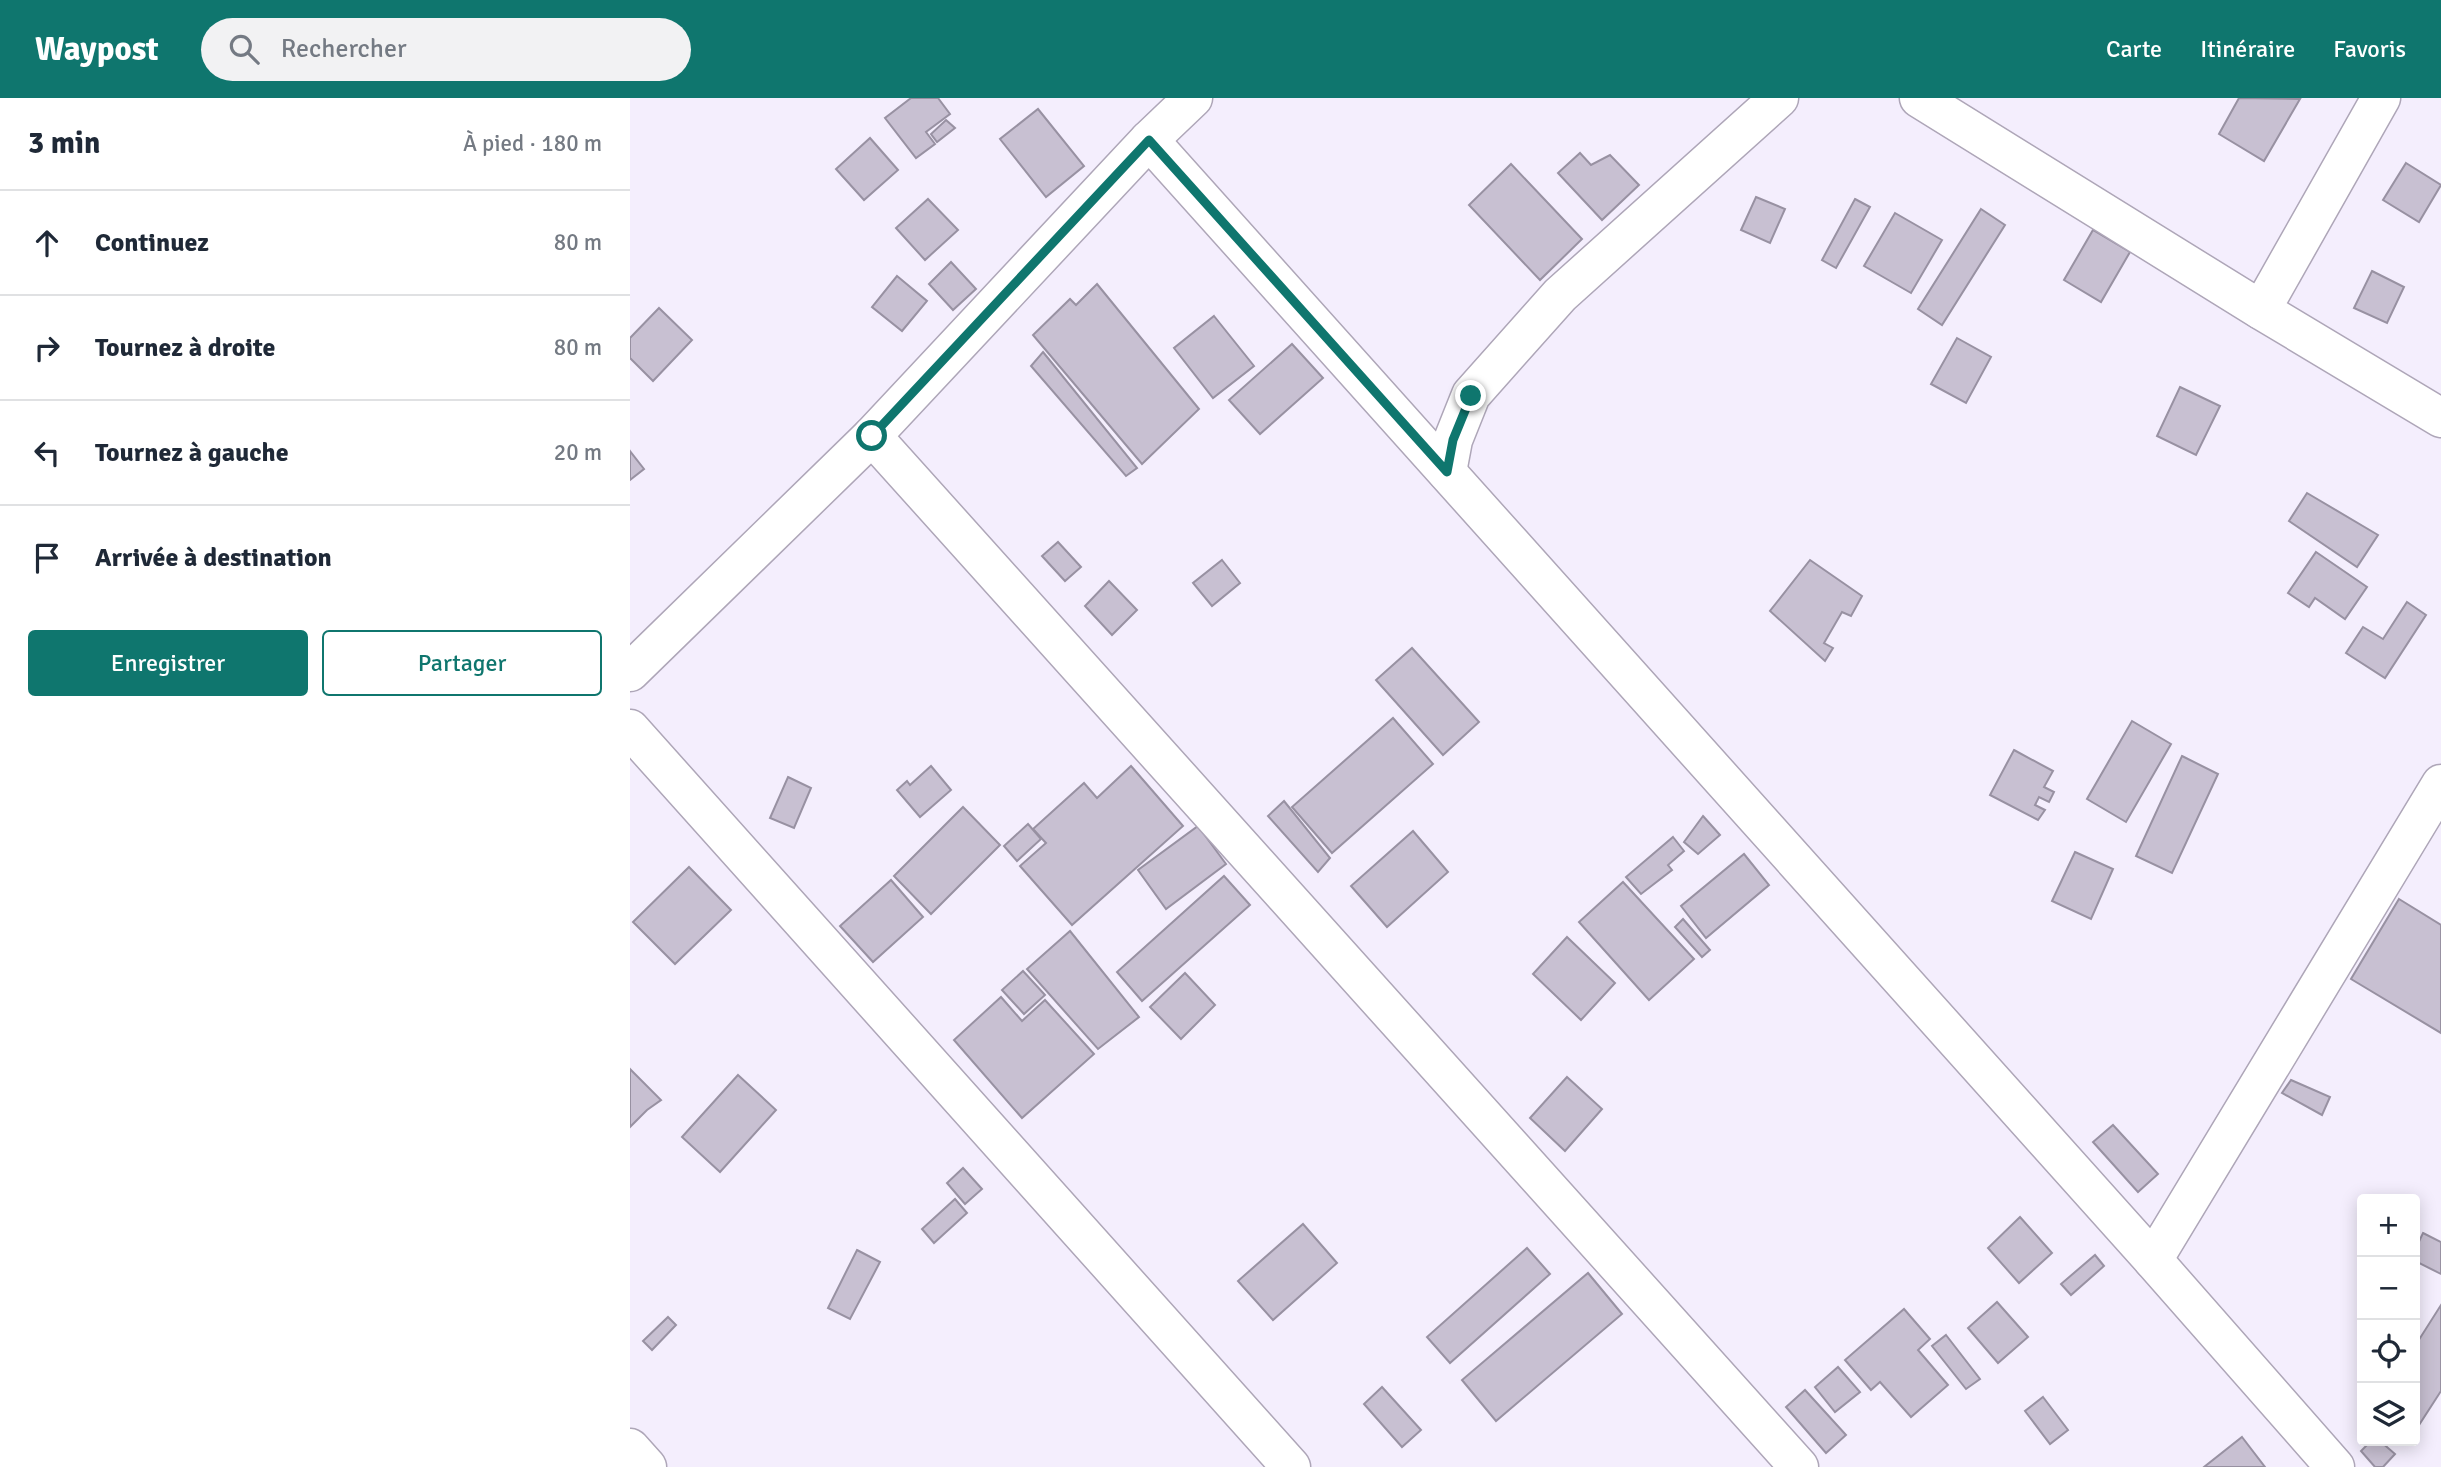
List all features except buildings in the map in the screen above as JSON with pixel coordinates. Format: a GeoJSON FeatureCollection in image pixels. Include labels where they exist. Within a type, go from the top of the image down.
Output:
{"type":"FeatureCollection","features":[{"type":"Feature","properties":{"kind":"street"},"geometry":{"type":"LineString","coordinates":[[630,672],[872,436],[1149,140],[1193,98]]}},
{"type":"Feature","properties":{"kind":"street"},"geometry":{"type":"LineString","coordinates":[[1447,472],[1453,440],[1471,396],[1560,295],[1779,98]]}},
{"type":"Feature","properties":{"kind":"street"},"geometry":{"type":"LineString","coordinates":[[1919,98],[2441,418]]}},
{"type":"Feature","properties":{"kind":"street"},"geometry":{"type":"LineString","coordinates":[[2261,310],[2381,98]]}},
{"type":"Feature","properties":{"kind":"street"},"geometry":{"type":"LineString","coordinates":[[1149,140],[2153,1260],[2335,1467]]}},
{"type":"Feature","properties":{"kind":"street"},"geometry":{"type":"LineString","coordinates":[[872,436],[1800,1467]]}},
{"type":"Feature","properties":{"kind":"street"},"geometry":{"type":"LineString","coordinates":[[630,729],[1291,1467]]}},
{"type":"Feature","properties":{"kind":"street"},"geometry":{"type":"LineString","coordinates":[[2153,1260],[2441,784]]}},
{"type":"Feature","properties":{"kind":"street"},"geometry":{"type":"LineString","coordinates":[[630,1448],[647,1467]]}},
{"type":"Feature","properties":{"kind":"route"},"geometry":{"type":"LineString","coordinates":[[872,436],[1149,140],[1447,472],[1453,440],[1471,396]]}}]}
